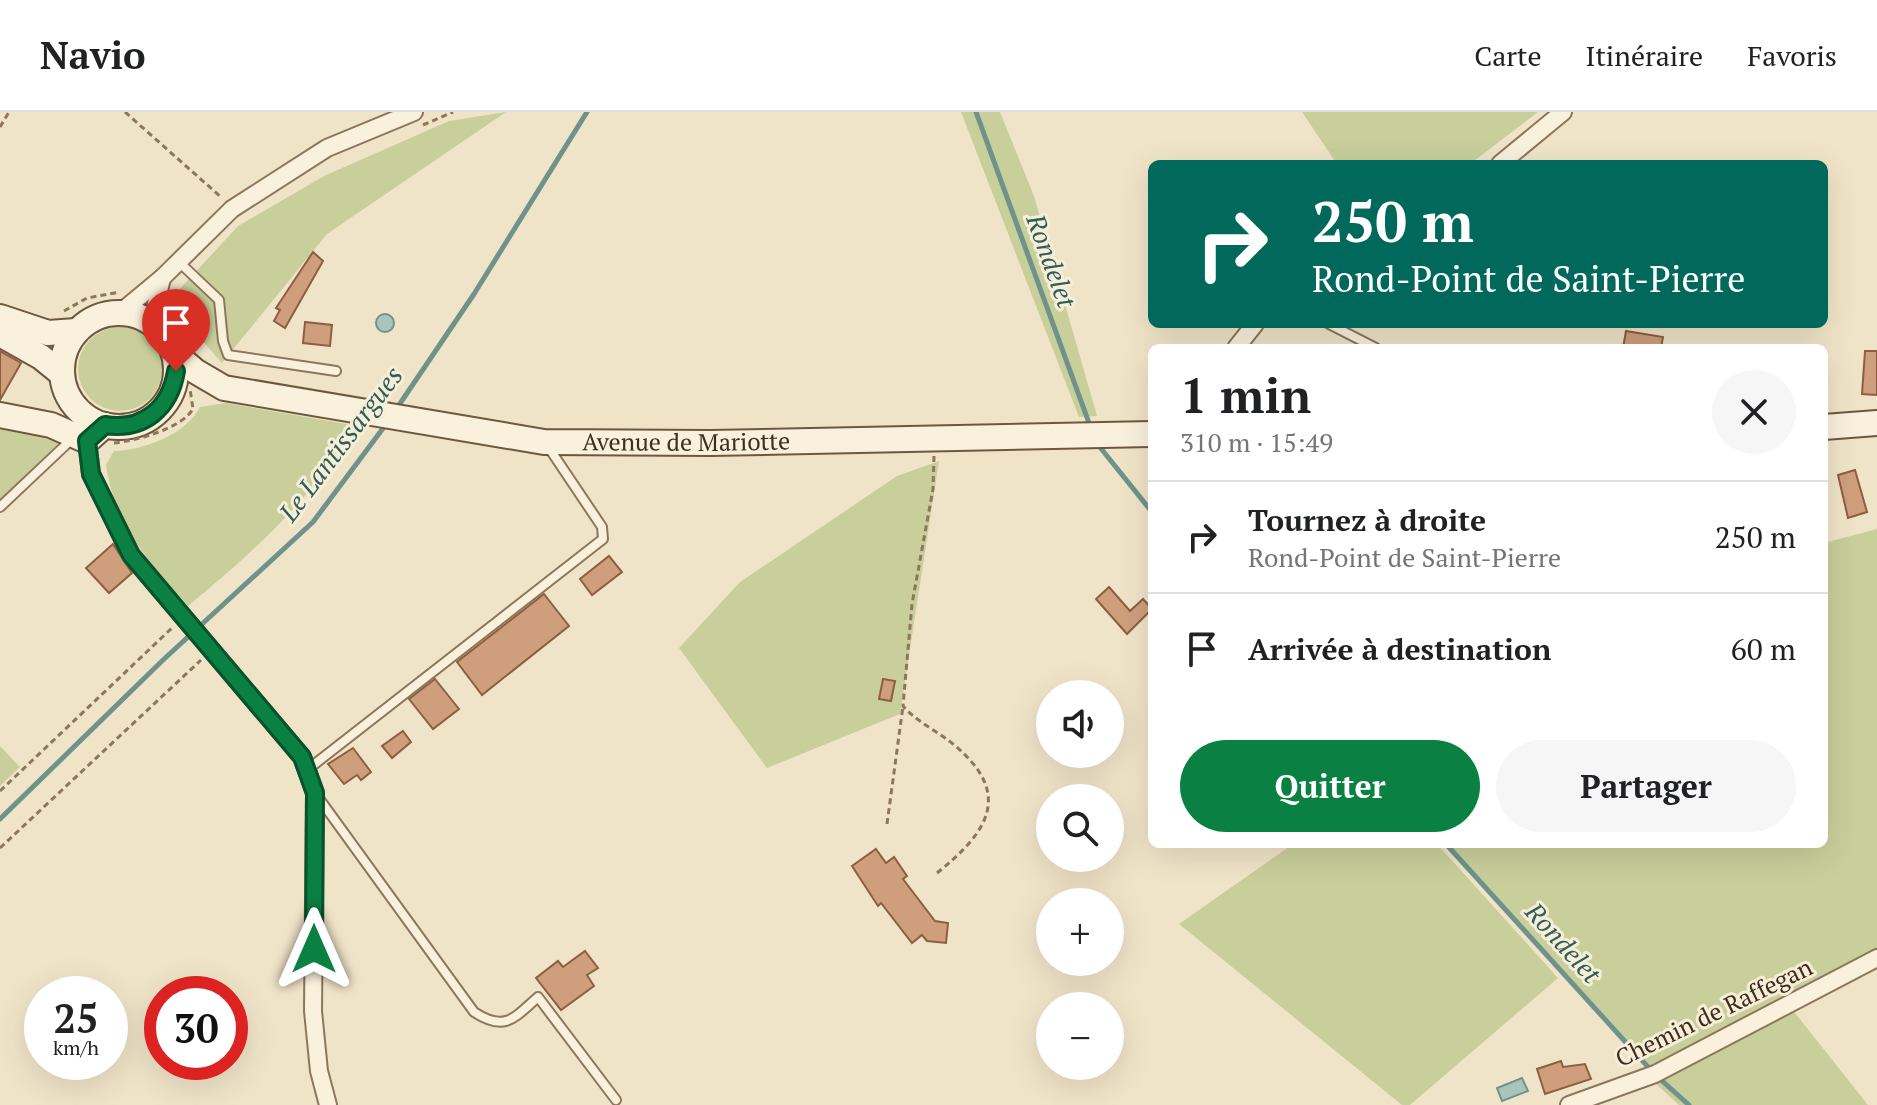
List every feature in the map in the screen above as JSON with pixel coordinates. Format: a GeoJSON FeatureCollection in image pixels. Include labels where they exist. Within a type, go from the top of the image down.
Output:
{"type":"FeatureCollection","features":[{"type":"Feature","properties":{"kind":"main road"},"geometry":{"type":"LineString","coordinates":[[0,317],[48,333],[68,322],[97,317],[124,302],[141,316],[162,320],[174,353],[193,383]]}},
{"type":"Feature","properties":{"kind":"main road"},"geometry":{"type":"LineString","coordinates":[[51,425],[64,384],[68,322]]}},
{"type":"Feature","properties":{"kind":"main road"},"geometry":{"type":"LineString","coordinates":[[0,334],[41,357],[64,384],[82,414],[88,438]]}},
{"type":"Feature","properties":{"kind":"main road"},"geometry":{"type":"LineString","coordinates":[[0,415],[51,425],[88,438],[135,425],[153,416],[167,401],[175,379],[174,353]]}},
{"type":"Feature","properties":{"kind":"main road","name":"Avenue de Mariotte"},"geometry":{"type":"LineString","coordinates":[[167,401],[193,383],[544,442],[935,440],[1148,434]]}},
{"type":"Feature","properties":{"kind":"main road"},"geometry":{"type":"LineString","coordinates":[[1828,427],[1877,423]]}},
{"type":"Feature","properties":{"kind":"street"},"geometry":{"type":"LineString","coordinates":[[124,302],[162,278],[232,209],[327,148],[414,112]]}},
{"type":"Feature","properties":{"kind":"street"},"geometry":{"type":"LineString","coordinates":[[1505,160],[1563,112]]}},
{"type":"Feature","properties":{"kind":"street"},"geometry":{"type":"LineString","coordinates":[[162,278],[156,304],[162,320]]}},
{"type":"Feature","properties":{"kind":"street"},"geometry":{"type":"LineString","coordinates":[[1239,344],[1252,328]]}},
{"type":"Feature","properties":{"kind":"street"},"geometry":{"type":"LineString","coordinates":[[88,438],[91,474],[131,555],[154,585],[210,644],[302,757],[307,770],[315,793],[313,1011],[319,1071],[328,1105]]}},
{"type":"Feature","properties":{"kind":"street","name":"Chemin de Raffegan"},"geometry":{"type":"LineString","coordinates":[[1569,1105],[1655,1074],[1877,958]]}},
{"type":"Feature","properties":{"kind":"lane"},"geometry":{"type":"LineString","coordinates":[[178,262],[211,289],[219,300],[223,341],[228,355],[336,371]]}},
{"type":"Feature","properties":{"kind":"lane"},"geometry":{"type":"LineString","coordinates":[[1337,328],[1368,344]]}},
{"type":"Feature","properties":{"kind":"lane"},"geometry":{"type":"LineString","coordinates":[[0,507],[88,438]]}},
{"type":"Feature","properties":{"kind":"lane"},"geometry":{"type":"LineString","coordinates":[[307,770],[603,539],[602,527],[544,442]]}},
{"type":"Feature","properties":{"kind":"lane"},"geometry":{"type":"LineString","coordinates":[[315,793],[474,1012],[490,1022],[510,1022],[538,997],[616,1100]]}},
{"type":"Feature","properties":{"kind":"path"},"geometry":{"type":"LineString","coordinates":[[0,127],[9,112]]}},
{"type":"Feature","properties":{"kind":"path"},"geometry":{"type":"LineString","coordinates":[[125,112],[232,209]]}},
{"type":"Feature","properties":{"kind":"path"},"geometry":{"type":"LineString","coordinates":[[409,130],[453,112]]}},
{"type":"Feature","properties":{"kind":"path"},"geometry":{"type":"LineString","coordinates":[[68,322],[87,298],[124,302]]}},
{"type":"Feature","properties":{"kind":"path"},"geometry":{"type":"LineString","coordinates":[[88,438],[134,441],[179,422],[193,409],[193,383],[202,358],[199,348],[162,320]]}},
{"type":"Feature","properties":{"kind":"path"},"geometry":{"type":"LineString","coordinates":[[887,824],[903,706],[912,604],[933,489],[935,440]]}},
{"type":"Feature","properties":{"kind":"path"},"geometry":{"type":"LineString","coordinates":[[0,791],[187,618]]}},
{"type":"Feature","properties":{"kind":"path"},"geometry":{"type":"LineString","coordinates":[[0,848],[210,644]]}},
{"type":"Feature","properties":{"kind":"path"},"geometry":{"type":"LineString","coordinates":[[903,706],[978,767],[988,786],[990,802],[982,830],[965,850],[937,873]]}},
{"type":"Feature","properties":{"kind":"green space"},"geometry":{"type":"Polygon","coordinates":[[[506,112],[327,234],[222,363],[175,310],[177,292],[238,226],[324,176],[449,121],[506,112]]]}},
{"type":"Feature","properties":{"kind":"green space"},"geometry":{"type":"Polygon","coordinates":[[[961,112],[1000,112],[1034,196],[1097,416],[1079,417],[961,112]]]}},
{"type":"Feature","properties":{"kind":"green space"},"geometry":{"type":"Polygon","coordinates":[[[1302,112],[1538,112],[1475,160],[1334,160],[1302,112]]]}},
{"type":"Feature","properties":{"kind":"green space"},"geometry":{"type":"Polygon","coordinates":[[[120,327],[136,330],[150,339],[159,353],[162,369],[159,385],[150,399],[136,408],[120,411],[104,408],[90,399],[81,385],[78,369],[81,353],[90,339],[104,330],[120,327]]]}},
{"type":"Feature","properties":{"kind":"green space"},"geometry":{"type":"Polygon","coordinates":[[[226,403],[352,425],[302,500],[257,546],[188,606],[135,542],[117,507],[106,465],[114,451],[138,448],[163,439],[185,426],[200,407],[226,403]]]}},
{"type":"Feature","properties":{"kind":"green space"},"geometry":{"type":"Polygon","coordinates":[[[0,426],[60,442],[0,500],[0,426]]]}},
{"type":"Feature","properties":{"kind":"green space"},"geometry":{"type":"Polygon","coordinates":[[[939,461],[900,714],[767,768],[679,648],[740,582],[897,476],[939,461]]]}},
{"type":"Feature","properties":{"kind":"green space"},"geometry":{"type":"Polygon","coordinates":[[[1877,529],[1877,950],[1652,1067],[1452,848],[1828,848],[1828,542],[1877,529]]]}},
{"type":"Feature","properties":{"kind":"green space"},"geometry":{"type":"Polygon","coordinates":[[[0,746],[20,767],[0,786],[0,746]]]}},
{"type":"Feature","properties":{"kind":"green space"},"geometry":{"type":"Polygon","coordinates":[[[1287,848],[1441,848],[1558,978],[1410,1105],[1402,1105],[1179,924],[1287,848]]]}},
{"type":"Feature","properties":{"kind":"green space"},"geometry":{"type":"Polygon","coordinates":[[[1792,1009],[1868,1105],[1679,1105],[1655,1083],[1792,1009]]]}},
{"type":"Feature","properties":{"kind":"water"},"geometry":{"type":"Polygon","coordinates":[[[385,314],[394,323],[385,332],[376,323],[385,314]]]}},
{"type":"Feature","properties":{"kind":"water"},"geometry":{"type":"Polygon","coordinates":[[[1522,1078],[1528,1091],[1502,1101],[1497,1088],[1522,1078]]]}},
{"type":"Feature","properties":{"kind":"building"},"geometry":{"type":"Polygon","coordinates":[[[313,252],[323,261],[285,328],[274,321],[280,310],[276,308],[313,252]]]}},
{"type":"Feature","properties":{"kind":"building"},"geometry":{"type":"Polygon","coordinates":[[[305,322],[332,325],[330,346],[303,343],[305,322]]]}},
{"type":"Feature","properties":{"kind":"building"},"geometry":{"type":"Polygon","coordinates":[[[1626,331],[1663,337],[1662,344],[1624,344],[1626,331]]]}},
{"type":"Feature","properties":{"kind":"building"},"geometry":{"type":"Polygon","coordinates":[[[0,351],[21,363],[0,400],[0,351]]]}},
{"type":"Feature","properties":{"kind":"building"},"geometry":{"type":"Polygon","coordinates":[[[1865,351],[1877,351],[1877,395],[1862,394],[1865,351]]]}},
{"type":"Feature","properties":{"kind":"building"},"geometry":{"type":"Polygon","coordinates":[[[1855,470],[1867,512],[1848,518],[1838,475],[1855,470]]]}},
{"type":"Feature","properties":{"kind":"building"},"geometry":{"type":"Polygon","coordinates":[[[113,544],[132,573],[109,593],[86,568],[113,544]]]}},
{"type":"Feature","properties":{"kind":"building"},"geometry":{"type":"Polygon","coordinates":[[[609,556],[622,572],[592,595],[580,579],[609,556]]]}},
{"type":"Feature","properties":{"kind":"building"},"geometry":{"type":"Polygon","coordinates":[[[1109,587],[1130,611],[1143,599],[1148,605],[1148,613],[1127,634],[1096,599],[1109,587]]]}},
{"type":"Feature","properties":{"kind":"building"},"geometry":{"type":"Polygon","coordinates":[[[544,594],[569,626],[482,695],[457,662],[544,594]]]}},
{"type":"Feature","properties":{"kind":"building"},"geometry":{"type":"Polygon","coordinates":[[[435,679],[459,709],[433,729],[409,699],[435,679]]]}},
{"type":"Feature","properties":{"kind":"building"},"geometry":{"type":"Polygon","coordinates":[[[883,679],[895,681],[891,701],[879,699],[883,679]]]}},
{"type":"Feature","properties":{"kind":"building"},"geometry":{"type":"Polygon","coordinates":[[[403,731],[411,742],[392,758],[382,746],[403,731]]]}},
{"type":"Feature","properties":{"kind":"building"},"geometry":{"type":"Polygon","coordinates":[[[353,748],[371,772],[361,780],[357,775],[344,784],[328,764],[353,748]]]}},
{"type":"Feature","properties":{"kind":"building"},"geometry":{"type":"Polygon","coordinates":[[[876,849],[886,863],[894,857],[907,876],[903,879],[935,921],[948,923],[946,943],[927,941],[922,935],[912,943],[881,903],[878,906],[852,866],[876,849]]]}},
{"type":"Feature","properties":{"kind":"building"},"geometry":{"type":"Polygon","coordinates":[[[585,951],[598,968],[587,975],[594,986],[561,1010],[536,978],[558,961],[563,967],[585,951]]]}},
{"type":"Feature","properties":{"kind":"building"},"geometry":{"type":"Polygon","coordinates":[[[1561,1061],[1563,1067],[1585,1064],[1591,1079],[1545,1094],[1537,1069],[1561,1061]]]}},
{"type":"Feature","properties":{"kind":"waterway","name":"Le Lantissargues"},"geometry":{"type":"LineString","coordinates":[[397,408],[474,294],[587,112]]}},
{"type":"Feature","properties":{"kind":"waterway","name":"Rondelet"},"geometry":{"type":"LineString","coordinates":[[976,112],[1089,423]]}},
{"type":"Feature","properties":{"kind":"waterway","name":"Le Lantissargues"},"geometry":{"type":"LineString","coordinates":[[0,819],[163,660],[313,522],[387,423]]}},
{"type":"Feature","properties":{"kind":"waterway","name":"Rondelet"},"geometry":{"type":"LineString","coordinates":[[1099,446],[1148,507]]}},
{"type":"Feature","properties":{"kind":"waterway","name":"Rondelet"},"geometry":{"type":"LineString","coordinates":[[1450,848],[1650,1069]]}},
{"type":"Feature","properties":{"kind":"waterway","name":"Rondelet"},"geometry":{"type":"LineString","coordinates":[[1660,1079],[1689,1105]]}},
{"type":"Feature","properties":{"kind":"route"},"geometry":{"type":"LineString","coordinates":[[176,371],[174,387],[167,401],[153,416],[125,427],[105,425],[87,441],[88,464],[131,555],[154,585],[207,640],[302,757],[315,793],[314,949]]}}]}
